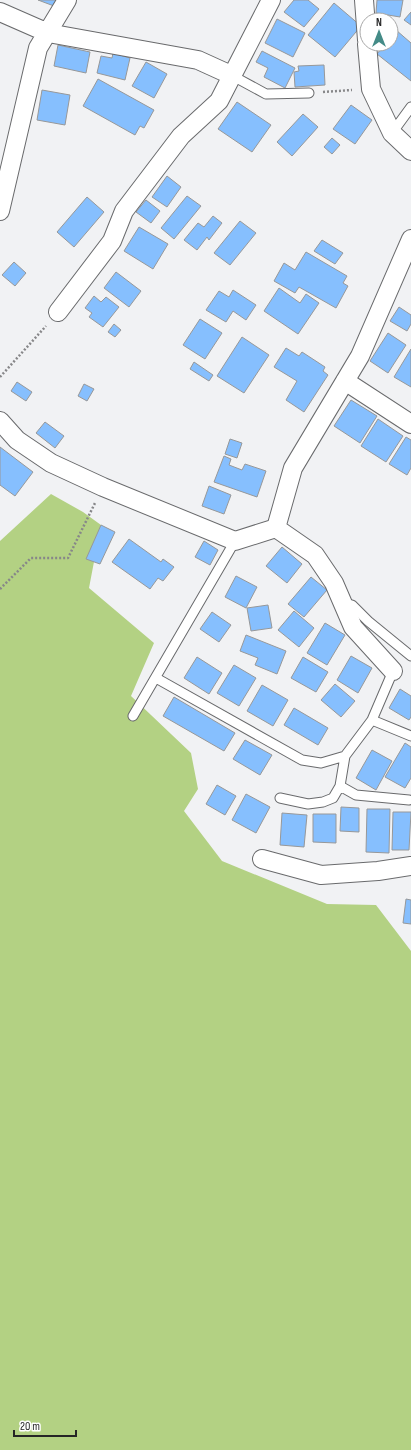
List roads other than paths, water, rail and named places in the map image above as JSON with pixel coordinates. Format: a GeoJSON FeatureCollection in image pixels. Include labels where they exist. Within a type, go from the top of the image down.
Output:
{"type":"FeatureCollection","features":[{"type":"Feature","properties":{"kind":"street"},"geometry":{"type":"LineString","coordinates":[[0,211],[38,48],[67,0]]}},
{"type":"Feature","properties":{"kind":"street"},"geometry":{"type":"LineString","coordinates":[[58,312],[112,241],[124,211],[181,136],[219,101],[231,75],[271,0]]}},
{"type":"Feature","properties":{"kind":"street"},"geometry":{"type":"LineString","coordinates":[[364,0],[365,12]]}},
{"type":"Feature","properties":{"kind":"street"},"geometry":{"type":"LineString","coordinates":[[0,12],[48,33],[198,60],[231,75]]}},
{"type":"Feature","properties":{"kind":"street"},"geometry":{"type":"LineString","coordinates":[[368,52],[371,89],[392,132],[411,151]]}},
{"type":"Feature","properties":{"kind":"street"},"geometry":{"type":"LineString","coordinates":[[276,528],[293,468],[360,356],[411,239]]}},
{"type":"Feature","properties":{"kind":"street"},"geometry":{"type":"LineString","coordinates":[[345,381],[411,424]]}},
{"type":"Feature","properties":{"kind":"street"},"geometry":{"type":"LineString","coordinates":[[0,421],[17,440],[51,463],[103,487],[235,541],[276,528]]}},
{"type":"Feature","properties":{"kind":"street"},"geometry":{"type":"LineString","coordinates":[[276,528],[315,555],[334,584],[353,627],[393,671]]}},
{"type":"Feature","properties":{"kind":"street"},"geometry":{"type":"LineString","coordinates":[[262,859],[320,875],[378,871],[411,866]]}},
{"type":"Feature","properties":{"kind":"lane"},"geometry":{"type":"LineString","coordinates":[[231,75],[266,94],[309,93]]}},
{"type":"Feature","properties":{"kind":"lane"},"geometry":{"type":"LineString","coordinates":[[392,132],[411,107]]}},
{"type":"Feature","properties":{"kind":"lane"},"geometry":{"type":"LineString","coordinates":[[133,716],[235,541]]}},
{"type":"Feature","properties":{"kind":"lane"},"geometry":{"type":"LineString","coordinates":[[342,602],[352,605],[368,621],[411,656]]}},
{"type":"Feature","properties":{"kind":"lane"},"geometry":{"type":"LineString","coordinates":[[280,798],[308,804],[323,802],[333,798],[340,786],[345,756],[372,720],[393,671]]}},
{"type":"Feature","properties":{"kind":"lane"},"geometry":{"type":"LineString","coordinates":[[156,678],[302,760],[321,763],[345,756]]}},
{"type":"Feature","properties":{"kind":"lane"},"geometry":{"type":"LineString","coordinates":[[372,720],[411,736]]}},
{"type":"Feature","properties":{"kind":"lane"},"geometry":{"type":"LineString","coordinates":[[340,786],[356,796],[409,800]]}}]}
